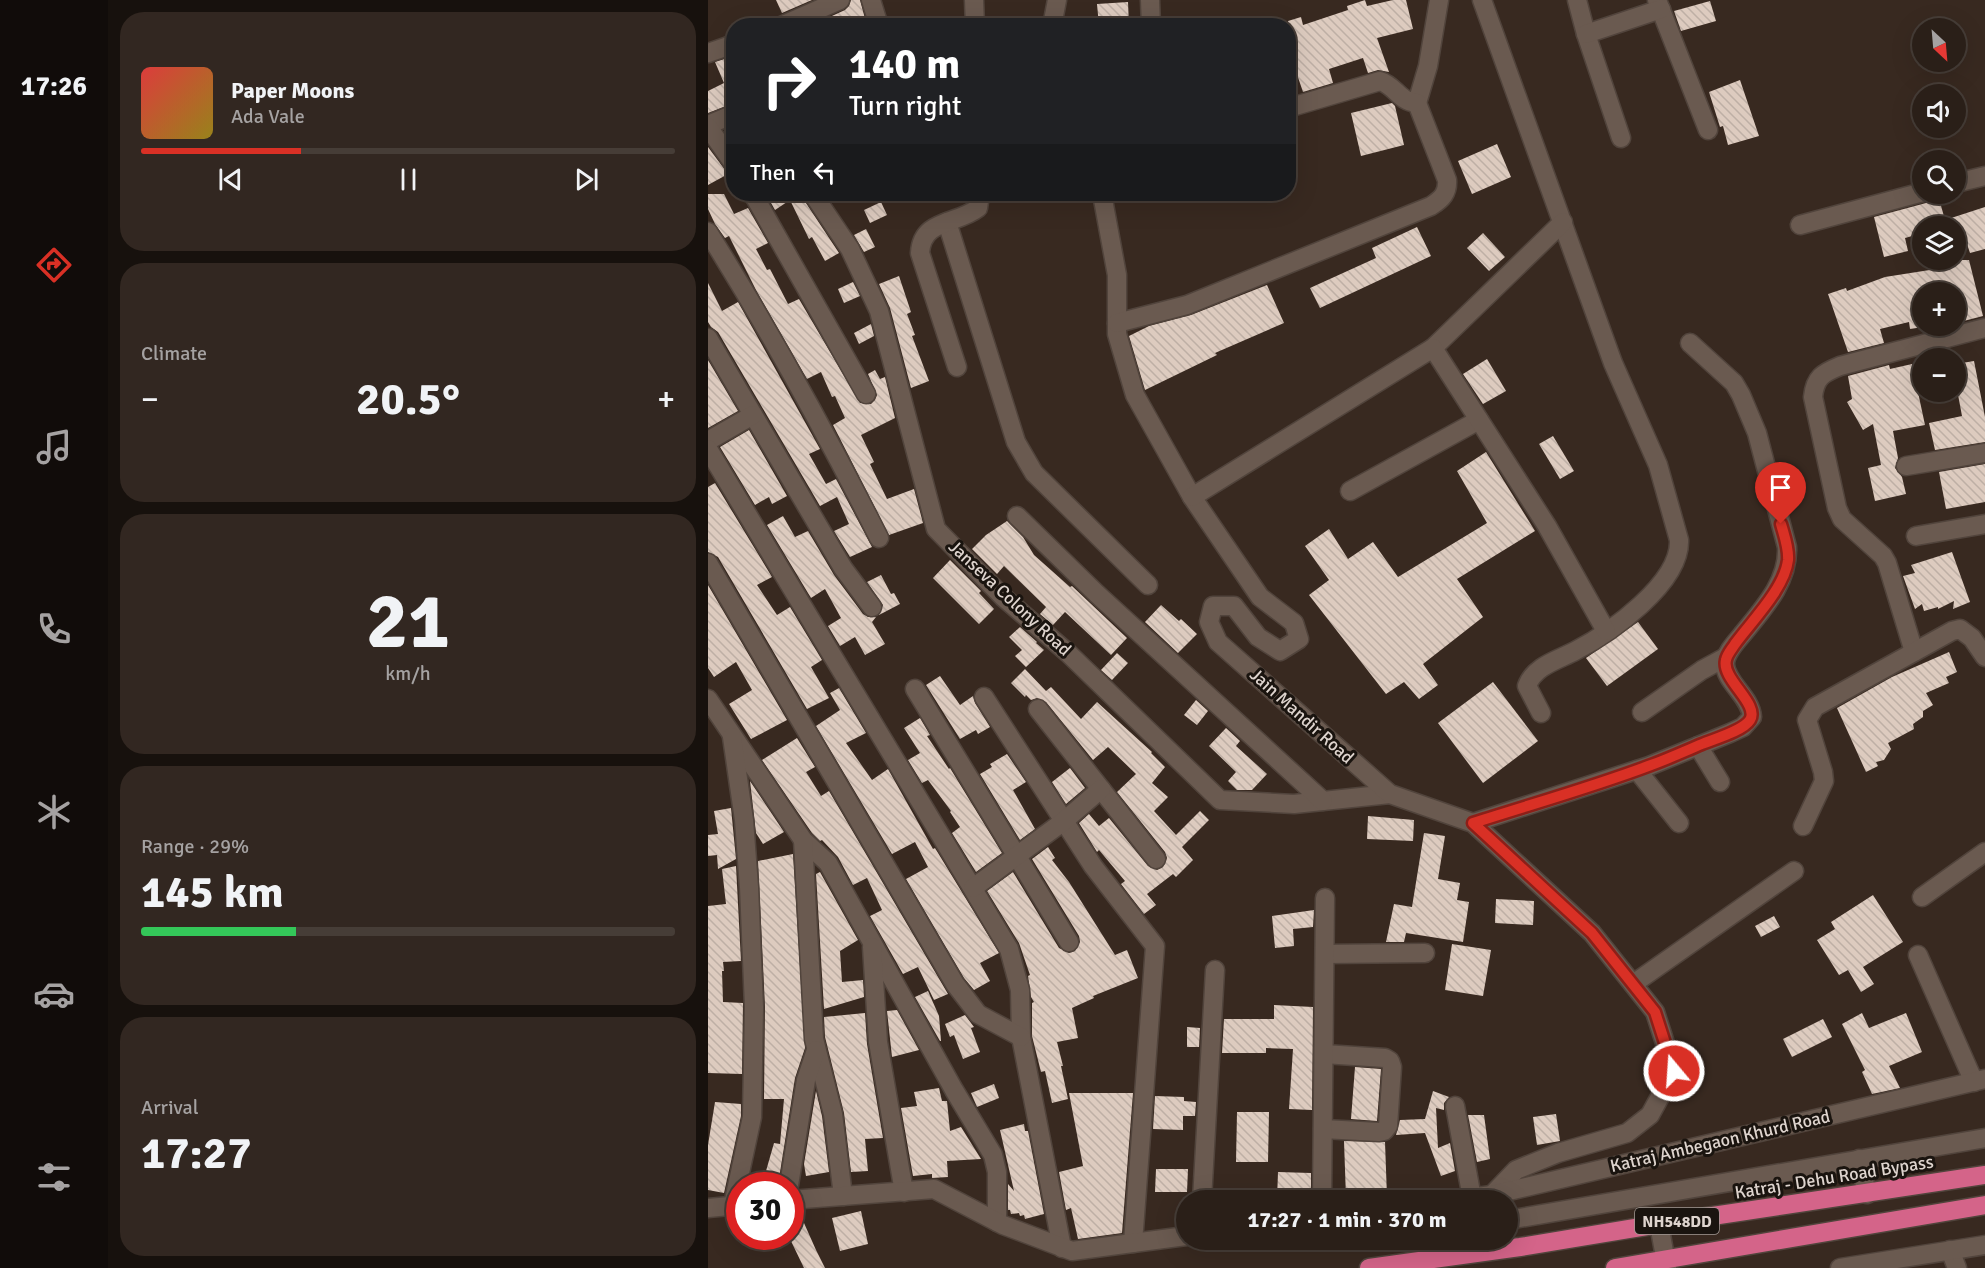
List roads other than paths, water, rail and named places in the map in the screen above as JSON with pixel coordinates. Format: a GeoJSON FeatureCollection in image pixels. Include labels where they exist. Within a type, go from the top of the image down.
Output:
{"type":"FeatureCollection","features":[{"type":"Feature","properties":{"kind":"highway","name":"Katraj - Dehu Road Bypass"},"geometry":{"type":"LineString","coordinates":[[1518,1247],[1985,1175]]}},
{"type":"Feature","properties":{"kind":"highway","name":"NH548DD"},"geometry":{"type":"LineString","coordinates":[[1615,1268],[1666,1263],[1985,1205]]}},
{"type":"Feature","properties":{"kind":"highway","name":"Katraj - Dehu Road Bypass"},"geometry":{"type":"LineString","coordinates":[[1369,1268],[1449,1250]]}},
{"type":"Feature","properties":{"kind":"street"},"geometry":{"type":"LineString","coordinates":[[804,18],[840,0]]}},
{"type":"Feature","properties":{"kind":"street"},"geometry":{"type":"LineString","coordinates":[[871,0],[877,18]]}},
{"type":"Feature","properties":{"kind":"street"},"geometry":{"type":"LineString","coordinates":[[974,0],[975,18]]}},
{"type":"Feature","properties":{"kind":"street"},"geometry":{"type":"LineString","coordinates":[[1054,18],[1057,0]]}},
{"type":"Feature","properties":{"kind":"street"},"geometry":{"type":"LineString","coordinates":[[1150,0],[1151,18]]}},
{"type":"Feature","properties":{"kind":"street"},"geometry":{"type":"LineString","coordinates":[[1117,323],[1187,305],[1431,206],[1444,196],[1447,180],[1417,103],[1428,66],[1439,0]]}},
{"type":"Feature","properties":{"kind":"street"},"geometry":{"type":"LineString","coordinates":[[1482,0],[1613,363],[1658,465],[1680,551],[1659,588],[1606,631],[1576,651],[1547,664],[1535,674],[1527,686],[1541,713]]}},
{"type":"Feature","properties":{"kind":"street"},"geometry":{"type":"LineString","coordinates":[[1577,0],[1622,138]]}},
{"type":"Feature","properties":{"kind":"street"},"geometry":{"type":"LineString","coordinates":[[1586,33],[1659,5],[1708,130]]}},
{"type":"Feature","properties":{"kind":"street"},"geometry":{"type":"LineString","coordinates":[[708,53],[726,47]]}},
{"type":"Feature","properties":{"kind":"street"},"geometry":{"type":"LineString","coordinates":[[1296,106],[1380,81],[1386,83],[1400,98],[1417,103]]}},
{"type":"Feature","properties":{"kind":"street"},"geometry":{"type":"LineString","coordinates":[[726,118],[708,126],[726,152]]}},
{"type":"Feature","properties":{"kind":"street"},"geometry":{"type":"LineString","coordinates":[[1966,181],[1985,176]]}},
{"type":"Feature","properties":{"kind":"street"},"geometry":{"type":"LineString","coordinates":[[1800,225],[1912,195]]}},
{"type":"Feature","properties":{"kind":"street"},"geometry":{"type":"LineString","coordinates":[[757,201],[866,394]]}},
{"type":"Feature","properties":{"kind":"street","name":"Janseva Colony Road"},"geometry":{"type":"LineString","coordinates":[[818,201],[850,249],[879,311],[936,529],[1003,597],[1068,652],[1220,800],[1294,804],[1390,794]]}},
{"type":"Feature","properties":{"kind":"street"},"geometry":{"type":"LineString","coordinates":[[957,367],[920,253],[921,243],[925,235],[947,222],[972,213],[978,208],[979,201]]}},
{"type":"Feature","properties":{"kind":"street","name":"Jain Mandir Road"},"geometry":{"type":"LineString","coordinates":[[1103,201],[1117,275],[1117,334],[1135,395],[1192,497],[1260,597],[1294,623],[1299,639],[1280,651],[1258,637],[1234,606],[1212,606],[1209,622],[1218,642],[1390,794],[1473,823],[1592,933],[1655,1012],[1674,1071],[1650,1115],[1627,1133],[1558,1153],[1516,1170],[1497,1190]]}},
{"type":"Feature","properties":{"kind":"street"},"geometry":{"type":"LineString","coordinates":[[947,222],[1016,442],[1024,457],[1034,472],[1148,585]]}},
{"type":"Feature","properties":{"kind":"street"},"geometry":{"type":"LineString","coordinates":[[1192,497],[1433,348],[1563,222]]}},
{"type":"Feature","properties":{"kind":"street"},"geometry":{"type":"LineString","coordinates":[[708,232],[764,322],[839,458],[879,538]]}},
{"type":"Feature","properties":{"kind":"street"},"geometry":{"type":"LineString","coordinates":[[1914,652],[1887,563],[1883,556],[1842,519],[1837,508],[1813,397],[1814,386],[1818,378],[1840,366],[1985,328]]}},
{"type":"Feature","properties":{"kind":"street"},"geometry":{"type":"LineString","coordinates":[[708,338],[843,568],[872,607]]}},
{"type":"Feature","properties":{"kind":"street"},"geometry":{"type":"LineString","coordinates":[[1642,712],[1702,670],[1726,657],[1769,601],[1788,560],[1787,547],[1757,433],[1741,394],[1734,383],[1690,343]]}},
{"type":"Feature","properties":{"kind":"street"},"geometry":{"type":"LineString","coordinates":[[1433,348],[1547,526],[1606,631]]}},
{"type":"Feature","properties":{"kind":"street"},"geometry":{"type":"LineString","coordinates":[[708,441],[753,416]]}},
{"type":"Feature","properties":{"kind":"street"},"geometry":{"type":"LineString","coordinates":[[1350,491],[1479,420]]}},
{"type":"Feature","properties":{"kind":"street"},"geometry":{"type":"LineString","coordinates":[[708,449],[1009,949],[1020,990],[1021,1037],[1062,1248]]}},
{"type":"Feature","properties":{"kind":"street"},"geometry":{"type":"LineString","coordinates":[[1906,466],[1985,453]]}},
{"type":"Feature","properties":{"kind":"street"},"geometry":{"type":"LineString","coordinates":[[1017,516],[1097,594],[1323,801]]}},
{"type":"Feature","properties":{"kind":"street"},"geometry":{"type":"LineString","coordinates":[[1916,536],[1985,524]]}},
{"type":"Feature","properties":{"kind":"street"},"geometry":{"type":"LineString","coordinates":[[708,563],[955,984],[978,1014],[1021,1037]]}},
{"type":"Feature","properties":{"kind":"street"},"geometry":{"type":"LineString","coordinates":[[1803,826],[1824,781],[1809,730],[1807,720],[1810,712],[1829,698],[1952,631],[1960,629],[1972,638],[1985,657]]}},
{"type":"Feature","properties":{"kind":"street"},"geometry":{"type":"LineString","coordinates":[[1473,823],[1637,770],[1743,727],[1752,717],[1749,704],[1726,668],[1726,657]]}},
{"type":"Feature","properties":{"kind":"street"},"geometry":{"type":"LineString","coordinates":[[915,689],[1068,942]]}},
{"type":"Feature","properties":{"kind":"street"},"geometry":{"type":"LineString","coordinates":[[984,697],[1093,866],[1155,946],[1133,1243]]}},
{"type":"Feature","properties":{"kind":"street"},"geometry":{"type":"LineString","coordinates":[[708,699],[803,840],[828,863],[954,1090],[993,1155],[997,1172],[997,1222]]}},
{"type":"Feature","properties":{"kind":"street"},"geometry":{"type":"LineString","coordinates":[[1038,709],[1156,859]]}},
{"type":"Feature","properties":{"kind":"street"},"geometry":{"type":"LineString","coordinates":[[731,731],[748,865],[754,1008],[752,1117],[742,1172]]}},
{"type":"Feature","properties":{"kind":"street"},"geometry":{"type":"LineString","coordinates":[[1698,746],[1720,782]]}},
{"type":"Feature","properties":{"kind":"street"},"geometry":{"type":"LineString","coordinates":[[1637,770],[1679,823]]}},
{"type":"Feature","properties":{"kind":"street"},"geometry":{"type":"LineString","coordinates":[[973,888],[1064,821],[1101,789]]}},
{"type":"Feature","properties":{"kind":"street"},"geometry":{"type":"LineString","coordinates":[[803,840],[816,1050],[833,1114],[843,1196]]}},
{"type":"Feature","properties":{"kind":"street"},"geometry":{"type":"LineString","coordinates":[[1922,897],[1985,852]]}},
{"type":"Feature","properties":{"kind":"street"},"geometry":{"type":"LineString","coordinates":[[1633,984],[1794,871]]}},
{"type":"Feature","properties":{"kind":"street"},"geometry":{"type":"LineString","coordinates":[[1322,1190],[1325,898]]}},
{"type":"Feature","properties":{"kind":"street"},"geometry":{"type":"LineString","coordinates":[[871,943],[878,1042],[904,1192]]}},
{"type":"Feature","properties":{"kind":"street"},"geometry":{"type":"LineString","coordinates":[[1325,954],[1425,953]]}},
{"type":"Feature","properties":{"kind":"street"},"geometry":{"type":"LineString","coordinates":[[1918,955],[1980,1080]]}},
{"type":"Feature","properties":{"kind":"street"},"geometry":{"type":"LineString","coordinates":[[1203,1190],[1215,970]]}},
{"type":"Feature","properties":{"kind":"street"},"geometry":{"type":"LineString","coordinates":[[791,1172],[806,1080],[816,1050]]}},
{"type":"Feature","properties":{"kind":"street"},"geometry":{"type":"LineString","coordinates":[[1323,1129],[1384,1131],[1388,1126],[1392,1067],[1386,1058],[1324,1054]]}},
{"type":"Feature","properties":{"kind":"street","name":"Katraj Ambegaon Khurd Road"},"geometry":{"type":"LineString","coordinates":[[1513,1190],[1980,1080]]}},
{"type":"Feature","properties":{"kind":"street"},"geometry":{"type":"LineString","coordinates":[[1455,1106],[1462,1190]]}},
{"type":"Feature","properties":{"kind":"street"},"geometry":{"type":"LineString","coordinates":[[1518,1218],[1985,1138]]}},
{"type":"Feature","properties":{"kind":"street"},"geometry":{"type":"LineString","coordinates":[[1859,1159],[1867,1194]]}},
{"type":"Feature","properties":{"kind":"street"},"geometry":{"type":"LineString","coordinates":[[804,1199],[933,1189],[997,1222],[1072,1251],[1176,1237]]}},
{"type":"Feature","properties":{"kind":"street"},"geometry":{"type":"LineString","coordinates":[[708,1208],[726,1206]]}},
{"type":"Feature","properties":{"kind":"street"},"geometry":{"type":"LineString","coordinates":[[1659,1224],[1666,1263]]}},
{"type":"Feature","properties":{"kind":"street"},"geometry":{"type":"LineString","coordinates":[[1839,1268],[1985,1245]]}},
{"type":"Feature","properties":{"kind":"street"},"geometry":{"type":"LineString","coordinates":[[1950,1250],[1957,1268]]}}]}
